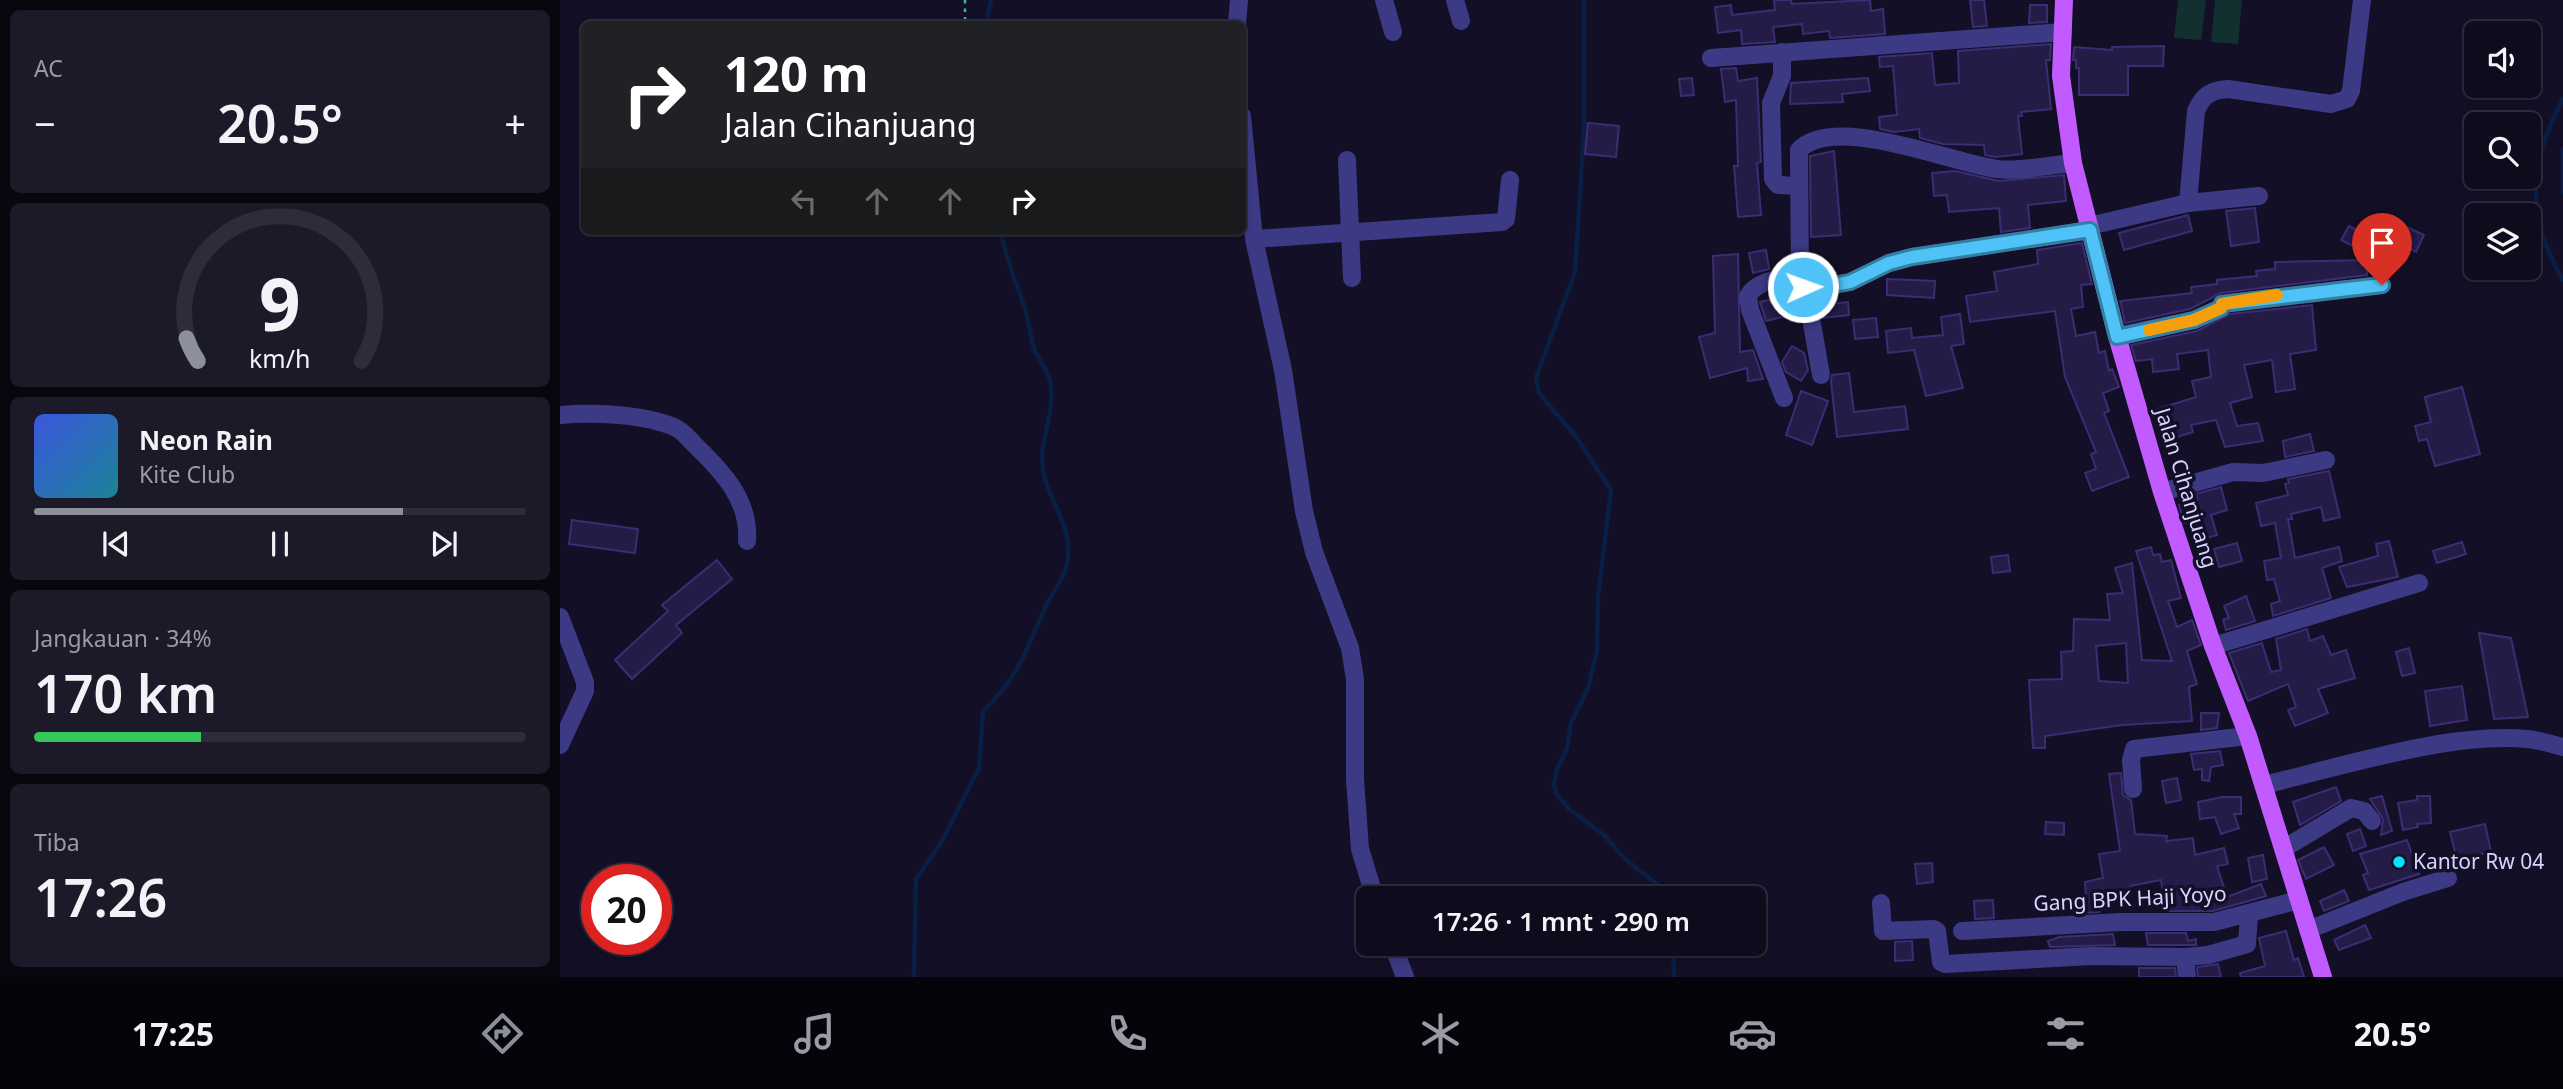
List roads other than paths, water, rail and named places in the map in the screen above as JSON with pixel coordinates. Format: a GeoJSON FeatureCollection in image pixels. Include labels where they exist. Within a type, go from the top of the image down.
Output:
{"type":"FeatureCollection","features":[{"type":"Feature","properties":{"kind":"main road","name":"Jalan Cihanjuang"},"geometry":{"type":"LineString","coordinates":[[2064,0],[2061,76],[2073,163],[2117,337],[2162,492],[2213,646],[2248,736],[2323,977]]}},
{"type":"Feature","properties":{"kind":"street"},"geometry":{"type":"LineString","coordinates":[[1237,21],[1239,0]]}},
{"type":"Feature","properties":{"kind":"street"},"geometry":{"type":"LineString","coordinates":[[1384,0],[1393,32]]}},
{"type":"Feature","properties":{"kind":"street"},"geometry":{"type":"LineString","coordinates":[[1455,0],[1461,21]]}},
{"type":"Feature","properties":{"kind":"street"},"geometry":{"type":"LineString","coordinates":[[2188,204],[2196,111],[2201,100],[2216,89],[2331,104],[2347,99],[2351,91],[2362,0]]}},
{"type":"Feature","properties":{"kind":"street"},"geometry":{"type":"LineString","coordinates":[[1711,58],[2063,32]]}},
{"type":"Feature","properties":{"kind":"street"},"geometry":{"type":"LineString","coordinates":[[1782,52],[1782,76],[1771,103],[1773,179],[1778,185],[1798,186]]}},
{"type":"Feature","properties":{"kind":"street"},"geometry":{"type":"LineString","coordinates":[[1821,375],[1803,282],[1798,186],[1801,148],[1818,140],[1866,136],[2000,170],[2073,163]]}},
{"type":"Feature","properties":{"kind":"street"},"geometry":{"type":"LineString","coordinates":[[1246,157],[1254,239],[1283,370],[1314,552],[1350,648],[1355,679],[1355,779],[1360,849],[1371,886]]}},
{"type":"Feature","properties":{"kind":"street"},"geometry":{"type":"LineString","coordinates":[[1347,160],[1352,278]]}},
{"type":"Feature","properties":{"kind":"street"},"geometry":{"type":"LineString","coordinates":[[1254,239],[1502,222],[1506,219],[1510,180]]}},
{"type":"Feature","properties":{"kind":"street"},"geometry":{"type":"LineString","coordinates":[[1784,398],[1750,310],[1748,296],[1753,287],[1764,283],[1850,282],[1889,263],[1912,257],[2090,228],[2188,204],[2259,196]]}},
{"type":"Feature","properties":{"kind":"street"},"geometry":{"type":"LineString","coordinates":[[2117,337],[2194,320],[2221,308],[2222,304],[2382,285]]}},
{"type":"Feature","properties":{"kind":"street"},"geometry":{"type":"LineString","coordinates":[[560,415],[588,412],[661,423],[679,429],[721,469],[731,485],[747,517],[747,541]]}},
{"type":"Feature","properties":{"kind":"street"},"geometry":{"type":"LineString","coordinates":[[2162,492],[2234,472],[2263,473],[2326,460]]}},
{"type":"Feature","properties":{"kind":"street"},"geometry":{"type":"LineString","coordinates":[[2213,646],[2419,583]]}},
{"type":"Feature","properties":{"kind":"street"},"geometry":{"type":"LineString","coordinates":[[560,617],[586,682],[585,691],[560,745]]}},
{"type":"Feature","properties":{"kind":"street"},"geometry":{"type":"LineString","coordinates":[[2133,789],[2131,760],[2134,749],[2248,736]]}},
{"type":"Feature","properties":{"kind":"street"},"geometry":{"type":"LineString","coordinates":[[2263,785],[2396,753],[2466,742],[2527,738],[2563,747]]}},
{"type":"Feature","properties":{"kind":"street"},"geometry":{"type":"LineString","coordinates":[[2283,849],[2351,808],[2364,811],[2372,821]]}},
{"type":"Feature","properties":{"kind":"street"},"geometry":{"type":"LineString","coordinates":[[2308,930],[2403,892],[2448,878]]}},
{"type":"Feature","properties":{"kind":"street","name":"Gang BPK Haji Yoyo"},"geometry":{"type":"LineString","coordinates":[[1962,932],[2122,922],[2214,922],[2299,900]]}},
{"type":"Feature","properties":{"kind":"street"},"geometry":{"type":"LineString","coordinates":[[1881,903],[1883,931],[1934,929],[1937,931],[1941,962],[1945,964],[2091,956],[2208,955],[2247,944],[2249,914]]}},
{"type":"Feature","properties":{"kind":"street"},"geometry":{"type":"LineString","coordinates":[[1397,956],[1405,977]]}},
{"type":"Feature","properties":{"kind":"street"},"geometry":{"type":"LineString","coordinates":[[2186,957],[2188,977]]}},
{"type":"Feature","properties":{"kind":"waterway"},"geometry":{"type":"LineString","coordinates":[[987,21],[991,0]]}},
{"type":"Feature","properties":{"kind":"waterway"},"geometry":{"type":"LineString","coordinates":[[1584,0],[1584,130],[1575,272],[1536,378],[1539,393],[1577,438],[1611,490],[1598,597],[1597,651],[1588,688],[1571,723],[1567,749],[1557,769],[1554,784],[1557,795],[1569,809],[1604,835],[1624,858],[1658,886]]}},
{"type":"Feature","properties":{"kind":"waterway"},"geometry":{"type":"LineString","coordinates":[[2563,99],[2543,145],[2536,190],[2542,234],[2563,280]]}},
{"type":"Feature","properties":{"kind":"waterway"},"geometry":{"type":"LineString","coordinates":[[2563,149],[2563,193]]}},
{"type":"Feature","properties":{"kind":"waterway"},"geometry":{"type":"LineString","coordinates":[[914,977],[916,879],[942,841],[979,768],[983,711],[1014,675],[1067,564],[1068,545],[1064,527],[1042,463],[1051,405],[1050,381],[1034,348],[1026,312],[1002,235]]}},
{"type":"Feature","properties":{"kind":"waterway"},"geometry":{"type":"LineString","coordinates":[[1673,956],[1674,977]]}},
{"type":"Feature","properties":{"kind":"place","name":"Kantor Rw 04"},"geometry":{"type":"Point","coordinates":[2399,862]}}]}
